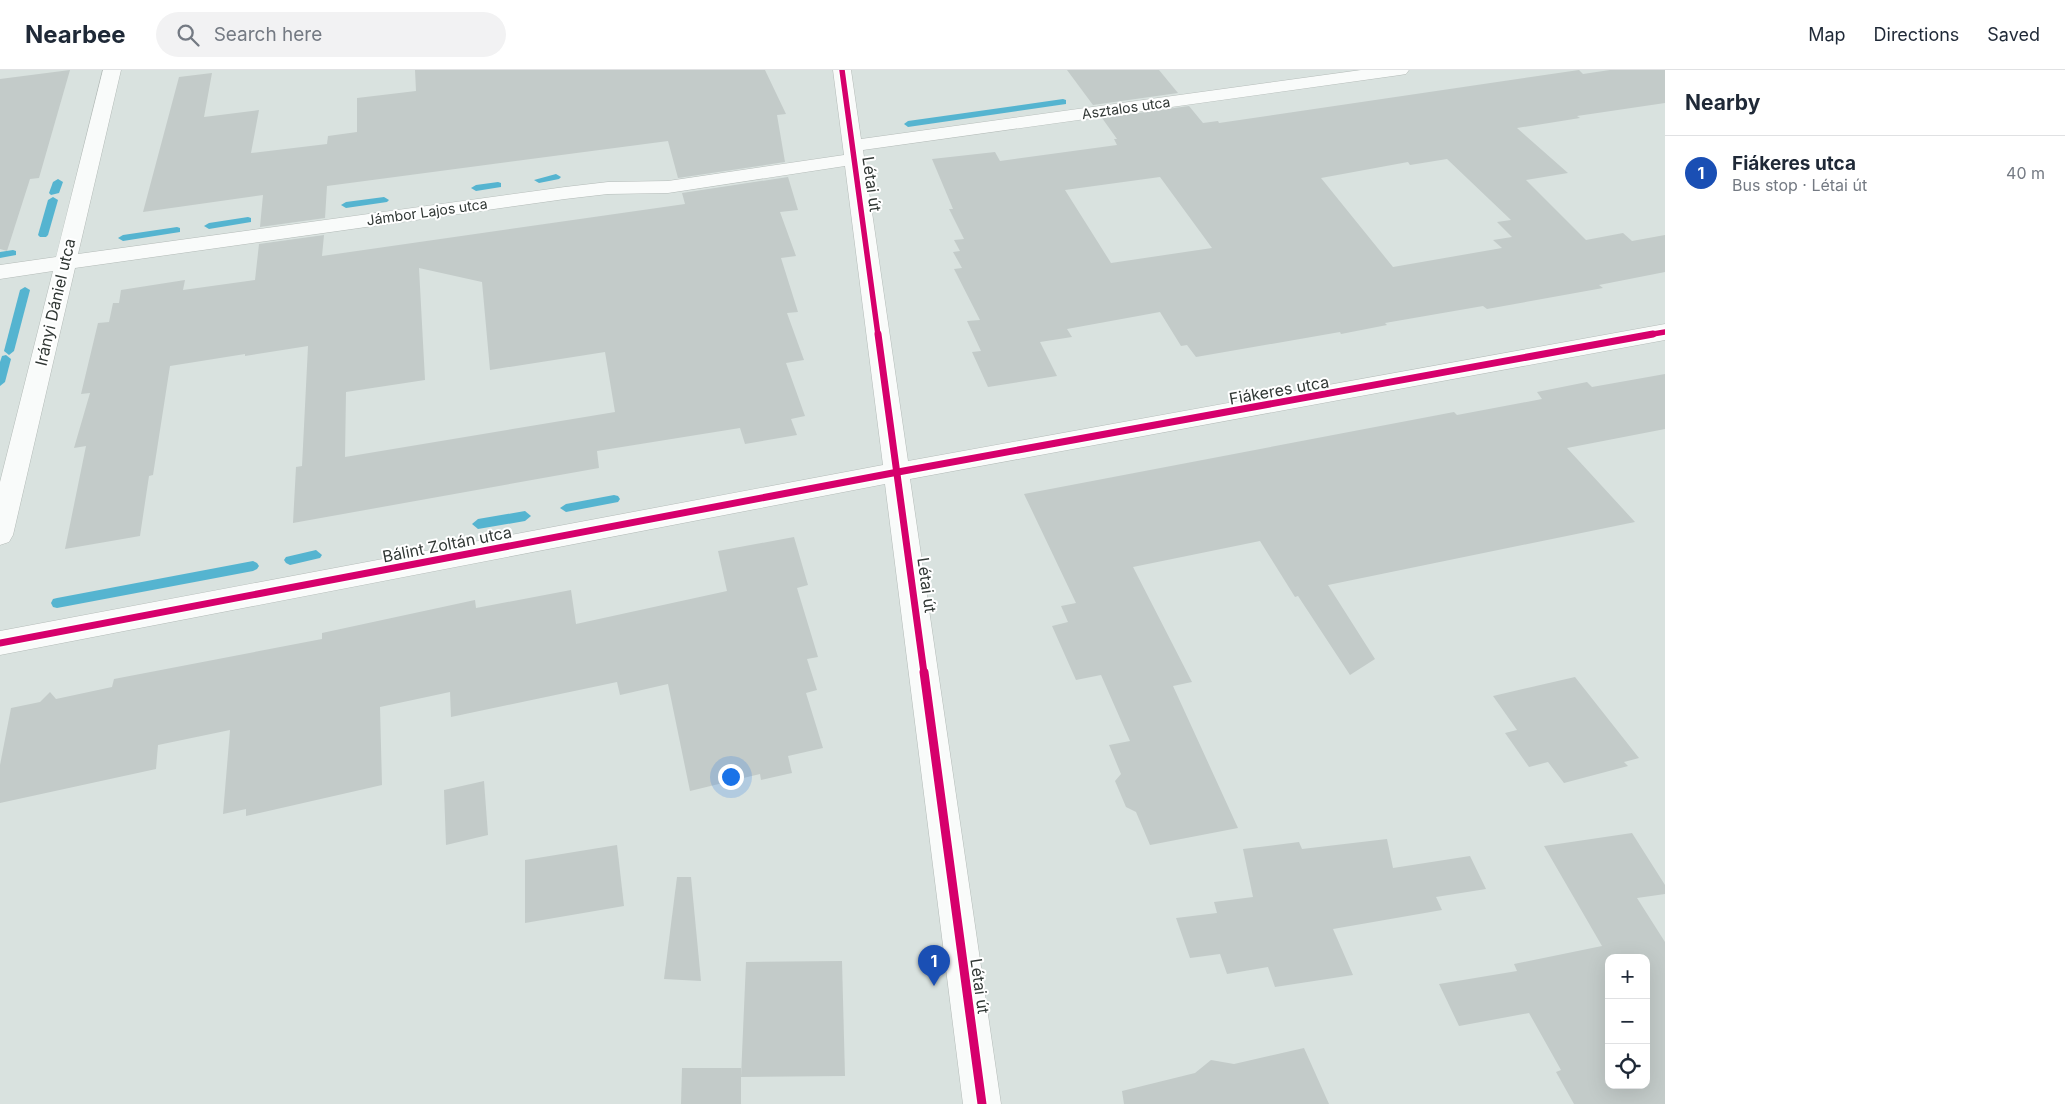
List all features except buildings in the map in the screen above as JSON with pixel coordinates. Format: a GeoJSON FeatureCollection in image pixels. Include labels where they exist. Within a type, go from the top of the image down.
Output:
{"type":"FeatureCollection","features":[{"type":"Feature","properties":{"kind":"street","name":"Irányi Dániel utca"},"geometry":{"type":"LineString","coordinates":[[0,535],[112,70]]}},
{"type":"Feature","properties":{"kind":"street","name":"Létai út"},"geometry":{"type":"LineString","coordinates":[[842,70],[898,472],[982,1104]]}},
{"type":"Feature","properties":{"kind":"street","name":"Asztalos utca"},"geometry":{"type":"LineString","coordinates":[[854,152],[1400,70]]}},
{"type":"Feature","properties":{"kind":"street","name":"Jámbor Lajos utca"},"geometry":{"type":"LineString","coordinates":[[0,272],[565,193],[608,188],[668,187],[854,152]]}},
{"type":"Feature","properties":{"kind":"street","name":"Fiákeres utca"},"geometry":{"type":"LineString","coordinates":[[898,472],[1665,332]]}},
{"type":"Feature","properties":{"kind":"street","name":"Bálint Zoltán utca"},"geometry":{"type":"LineString","coordinates":[[0,643],[898,472]]}},
{"type":"Feature","properties":{"kind":"waterway"},"geometry":{"type":"LineString","coordinates":[[908,124],[1063,102]]}},
{"type":"Feature","properties":{"kind":"waterway"},"geometry":{"type":"LineString","coordinates":[[539,180],[556,177]]}},
{"type":"Feature","properties":{"kind":"waterway"},"geometry":{"type":"LineString","coordinates":[[54,193],[58,182]]}},
{"type":"Feature","properties":{"kind":"waterway"},"geometry":{"type":"LineString","coordinates":[[476,188],[498,185]]}},
{"type":"Feature","properties":{"kind":"waterway"},"geometry":{"type":"LineString","coordinates":[[43,235],[53,200]]}},
{"type":"Feature","properties":{"kind":"waterway"},"geometry":{"type":"LineString","coordinates":[[346,205],[384,200]]}},
{"type":"Feature","properties":{"kind":"waterway"},"geometry":{"type":"LineString","coordinates":[[209,226],[248,220]]}},
{"type":"Feature","properties":{"kind":"waterway"},"geometry":{"type":"LineString","coordinates":[[123,238],[177,230]]}},
{"type":"Feature","properties":{"kind":"waterway"},"geometry":{"type":"LineString","coordinates":[[0,255],[13,253]]}},
{"type":"Feature","properties":{"kind":"waterway"},"geometry":{"type":"LineString","coordinates":[[9,351],[25,290]]}},
{"type":"Feature","properties":{"kind":"waterway"},"geometry":{"type":"LineString","coordinates":[[0,382],[6,359]]}},
{"type":"Feature","properties":{"kind":"waterway"},"geometry":{"type":"LineString","coordinates":[[566,508],[614,499]]}},
{"type":"Feature","properties":{"kind":"waterway"},"geometry":{"type":"LineString","coordinates":[[478,524],[525,516]]}},
{"type":"Feature","properties":{"kind":"waterway"},"geometry":{"type":"LineString","coordinates":[[290,560],[316,555]]}},
{"type":"Feature","properties":{"kind":"waterway"},"geometry":{"type":"LineString","coordinates":[[57,603],[253,566]]}},
{"type":"Feature","properties":{"kind":"cycle path"},"geometry":{"type":"LineString","coordinates":[[842,70],[982,1104]]}},
{"type":"Feature","properties":{"kind":"cycle path"},"geometry":{"type":"LineString","coordinates":[[0,643],[898,472],[1665,332]]}},
{"type":"Feature","properties":{"kind":"place","name":"Fiákeres utca"},"geometry":{"type":"Point","coordinates":[934,986]}}]}
